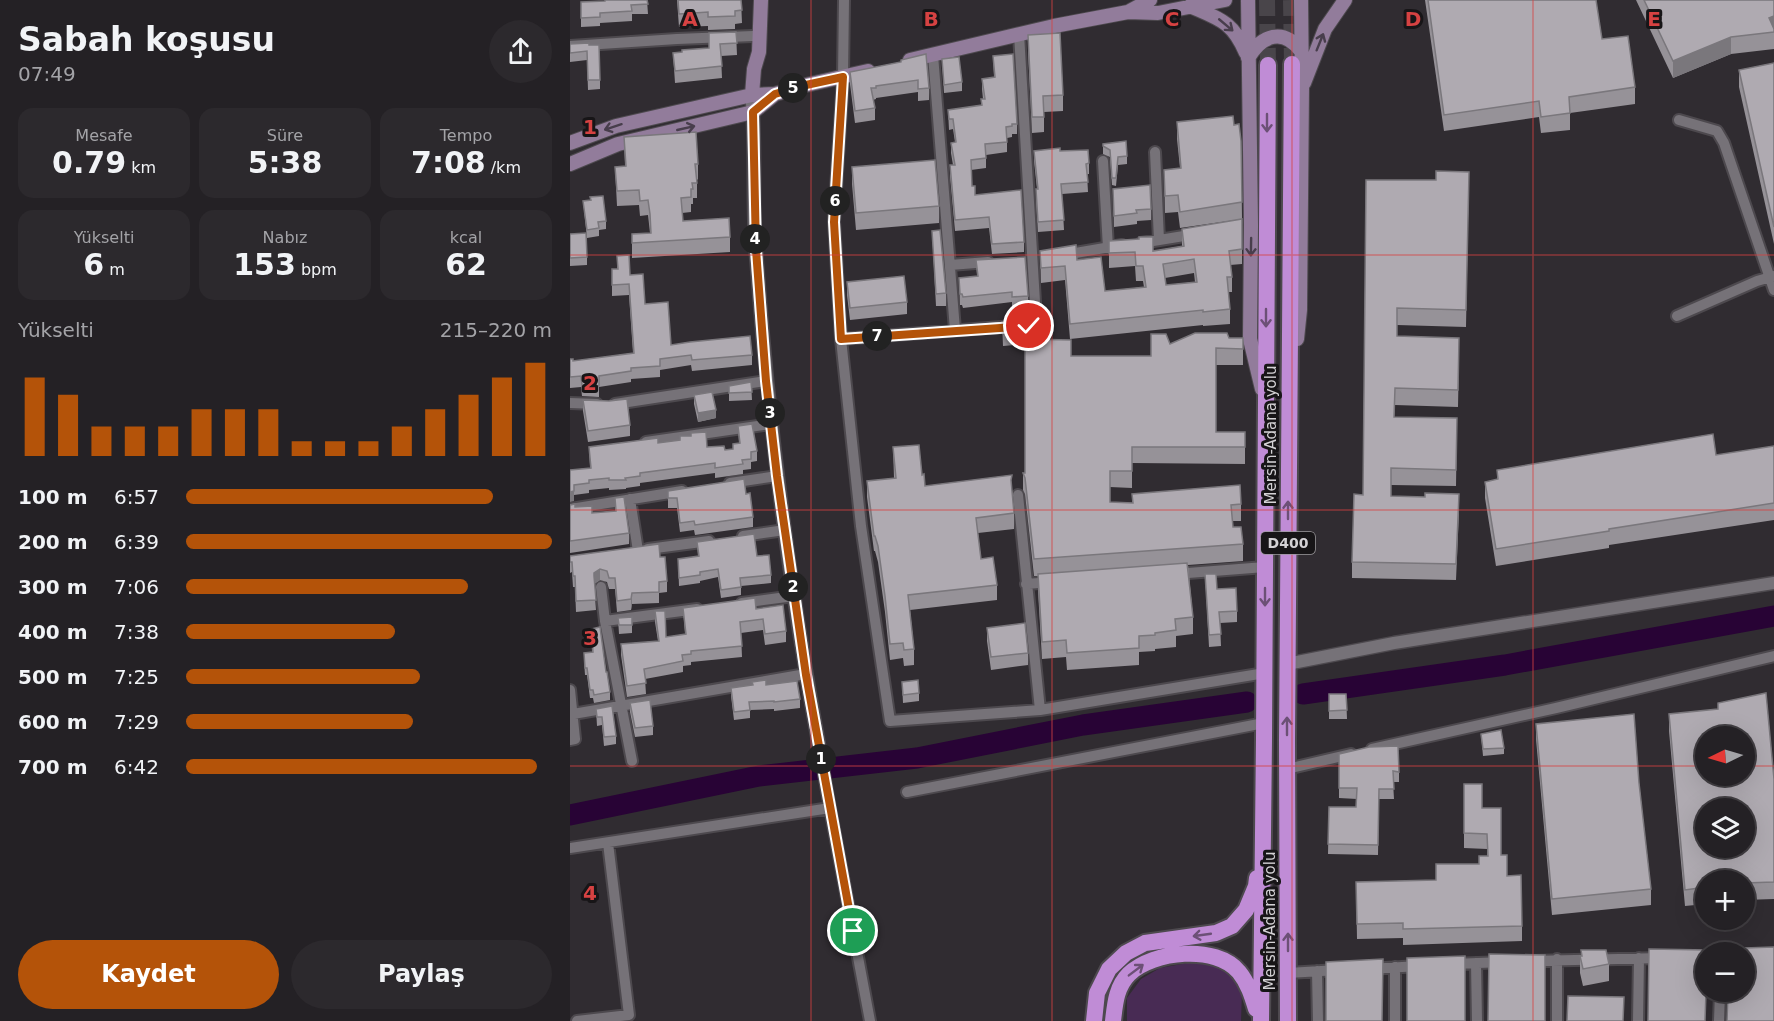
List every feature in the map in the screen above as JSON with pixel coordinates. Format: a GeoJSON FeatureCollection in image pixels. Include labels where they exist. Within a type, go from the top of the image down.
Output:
{"type":"FeatureCollection","features":[{"type":"Feature","properties":{"kind":"highway","name":"Mersin-Adana yolu"},"geometry":{"type":"LineString","coordinates":[[1288,1021],[1289,407],[1296,58]]}},
{"type":"Feature","properties":{"kind":"highway","name":"Mersin-Adana yolu"},"geometry":{"type":"LineString","coordinates":[[1261,1021],[1268,65]]}},
{"type":"Feature","properties":{"kind":"highway"},"geometry":{"type":"LineString","coordinates":[[1094,1021],[1097,993],[1109,969],[1126,953],[1145,943],[1216,933],[1232,926],[1246,910],[1256,886],[1264,731]]}},
{"type":"Feature","properties":{"kind":"highway"},"geometry":{"type":"LineString","coordinates":[[1113,1021],[1116,995],[1128,975],[1147,962],[1166,956],[1199,955],[1219,958],[1238,970],[1250,988],[1256,1021]]}},
{"type":"Feature","properties":{"kind":"main road"},"geometry":{"type":"LineString","coordinates":[[752,95],[754,0]]}},
{"type":"Feature","properties":{"kind":"main road"},"geometry":{"type":"LineString","coordinates":[[754,69],[759,52],[761,0]]}},
{"type":"Feature","properties":{"kind":"main road"},"geometry":{"type":"LineString","coordinates":[[1128,12],[1150,0]]}},
{"type":"Feature","properties":{"kind":"main road"},"geometry":{"type":"LineString","coordinates":[[899,63],[1019,34],[1128,12],[1158,13],[1225,0]]}},
{"type":"Feature","properties":{"kind":"main road"},"geometry":{"type":"LineString","coordinates":[[1248,0],[1246,226],[1250,339],[1266,406]]}},
{"type":"Feature","properties":{"kind":"main road"},"geometry":{"type":"LineString","coordinates":[[1296,58],[1301,0]]}},
{"type":"Feature","properties":{"kind":"main road"},"geometry":{"type":"LineString","coordinates":[[1302,87],[1325,29],[1344,0]]}},
{"type":"Feature","properties":{"kind":"main road"},"geometry":{"type":"LineString","coordinates":[[1191,6],[1227,24],[1239,37],[1248,58]]}},
{"type":"Feature","properties":{"kind":"main road"},"geometry":{"type":"LineString","coordinates":[[1248,58],[1260,42],[1268,38],[1277,36],[1294,42],[1302,87],[1300,310],[1289,407]]}},
{"type":"Feature","properties":{"kind":"main road"},"geometry":{"type":"LineString","coordinates":[[570,142],[616,126],[752,95],[775,94],[877,68]]}},
{"type":"Feature","properties":{"kind":"main road"},"geometry":{"type":"LineString","coordinates":[[570,164],[618,144],[753,112],[775,94]]}},
{"type":"Feature","properties":{"kind":"street"},"geometry":{"type":"LineString","coordinates":[[844,0],[843,77],[834,222],[841,339],[861,526],[890,721],[1040,710],[1265,673]]}},
{"type":"Feature","properties":{"kind":"street"},"geometry":{"type":"LineString","coordinates":[[841,339],[1029,326],[1036,320],[1044,258],[1019,34]]}},
{"type":"Feature","properties":{"kind":"street"},"geometry":{"type":"LineString","coordinates":[[570,46],[665,39],[753,36]]}},
{"type":"Feature","properties":{"kind":"street"},"geometry":{"type":"LineString","coordinates":[[933,55],[955,330]]}},
{"type":"Feature","properties":{"kind":"street"},"geometry":{"type":"LineString","coordinates":[[752,95],[756,250],[766,381],[777,476],[806,675],[870,1021]]}},
{"type":"Feature","properties":{"kind":"street"},"geometry":{"type":"LineString","coordinates":[[1679,120],[1717,131],[1724,142],[1772,276],[1774,290]]}},
{"type":"Feature","properties":{"kind":"street"},"geometry":{"type":"LineString","coordinates":[[1155,152],[1159,240]]}},
{"type":"Feature","properties":{"kind":"street"},"geometry":{"type":"LineString","coordinates":[[1103,161],[1108,248]]}},
{"type":"Feature","properties":{"kind":"street"},"geometry":{"type":"LineString","coordinates":[[1021,260],[1205,233]]}},
{"type":"Feature","properties":{"kind":"street"},"geometry":{"type":"LineString","coordinates":[[950,265],[997,262]]}},
{"type":"Feature","properties":{"kind":"street"},"geometry":{"type":"LineString","coordinates":[[1677,316],[1772,276]]}},
{"type":"Feature","properties":{"kind":"street"},"geometry":{"type":"LineString","coordinates":[[570,403],[609,405],[766,381]]}},
{"type":"Feature","properties":{"kind":"street"},"geometry":{"type":"LineString","coordinates":[[632,444],[771,424]]}},
{"type":"Feature","properties":{"kind":"street"},"geometry":{"type":"LineString","coordinates":[[720,485],[777,476]]}},
{"type":"Feature","properties":{"kind":"street"},"geometry":{"type":"LineString","coordinates":[[570,509],[698,489]]}},
{"type":"Feature","properties":{"kind":"street"},"geometry":{"type":"LineString","coordinates":[[1018,495],[1040,710]]}},
{"type":"Feature","properties":{"kind":"street"},"geometry":{"type":"LineString","coordinates":[[630,499],[633,551],[785,530]]}},
{"type":"Feature","properties":{"kind":"street"},"geometry":{"type":"LineString","coordinates":[[1160,575],[1265,567]]}},
{"type":"Feature","properties":{"kind":"street"},"geometry":{"type":"LineString","coordinates":[[1027,584],[1067,581]]}},
{"type":"Feature","properties":{"kind":"street"},"geometry":{"type":"LineString","coordinates":[[1287,664],[1394,642],[1774,583]]}},
{"type":"Feature","properties":{"kind":"street"},"geometry":{"type":"LineString","coordinates":[[601,587],[605,621],[632,761]]}},
{"type":"Feature","properties":{"kind":"street"},"geometry":{"type":"LineString","coordinates":[[735,604],[794,596]]}},
{"type":"Feature","properties":{"kind":"street"},"geometry":{"type":"LineString","coordinates":[[605,621],[711,607]]}},
{"type":"Feature","properties":{"kind":"street"},"geometry":{"type":"LineString","coordinates":[[1287,769],[1774,656]]}},
{"type":"Feature","properties":{"kind":"street"},"geometry":{"type":"LineString","coordinates":[[573,714],[806,675]]}},
{"type":"Feature","properties":{"kind":"street"},"geometry":{"type":"LineString","coordinates":[[570,690],[575,739],[570,740]]}},
{"type":"Feature","properties":{"kind":"street"},"geometry":{"type":"LineString","coordinates":[[907,792],[1264,731]]}},
{"type":"Feature","properties":{"kind":"street"},"geometry":{"type":"LineString","coordinates":[[570,848],[830,808]]}},
{"type":"Feature","properties":{"kind":"street"},"geometry":{"type":"LineString","coordinates":[[577,1021],[629,1015],[608,843]]}},
{"type":"Feature","properties":{"kind":"street"},"geometry":{"type":"LineString","coordinates":[[1638,958],[1638,1021]]}},
{"type":"Feature","properties":{"kind":"street"},"geometry":{"type":"LineString","coordinates":[[1442,965],[1557,959],[1672,958]]}},
{"type":"Feature","properties":{"kind":"street"},"geometry":{"type":"LineString","coordinates":[[1557,959],[1557,1021]]}},
{"type":"Feature","properties":{"kind":"street"},"geometry":{"type":"LineString","coordinates":[[1476,963],[1477,1021]]}},
{"type":"Feature","properties":{"kind":"street"},"geometry":{"type":"LineString","coordinates":[[1288,973],[1430,966]]}},
{"type":"Feature","properties":{"kind":"street"},"geometry":{"type":"LineString","coordinates":[[1395,967],[1395,1021]]}},
{"type":"Feature","properties":{"kind":"street"},"geometry":{"type":"LineString","coordinates":[[1317,971],[1318,1021]]}},
{"type":"Feature","properties":{"kind":"street"},"geometry":{"type":"LineString","coordinates":[[1719,1021],[1720,1002]]}},
{"type":"Feature","properties":{"kind":"shaded area"},"geometry":{"type":"Polygon","coordinates":[[[1193,962],[1225,967],[1242,989],[1241,1021],[1127,1021],[1127,998],[1141,979],[1160,968],[1193,962]]]}},
{"type":"Feature","properties":{"kind":"building"},"geometry":{"type":"Polygon","coordinates":[[[647,0],[648,4],[631,5],[632,11],[600,13],[600,17],[581,18],[581,2],[647,0]]]}},
{"type":"Feature","properties":{"kind":"building"},"geometry":{"type":"Polygon","coordinates":[[[678,0],[741,0],[742,10],[735,11],[735,16],[708,17],[708,12],[679,14],[678,0]]]}},
{"type":"Feature","properties":{"kind":"building"},"geometry":{"type":"Polygon","coordinates":[[[1428,0],[1596,0],[1602,39],[1628,36],[1635,87],[1569,97],[1570,113],[1541,117],[1539,101],[1444,115],[1428,0]]]}},
{"type":"Feature","properties":{"kind":"building"},"geometry":{"type":"Polygon","coordinates":[[[1644,0],[1774,0],[1774,16],[1769,18],[1774,32],[1731,37],[1673,61],[1644,0]]]}},
{"type":"Feature","properties":{"kind":"building"},"geometry":{"type":"Polygon","coordinates":[[[736,32],[737,43],[720,44],[722,66],[675,71],[673,53],[709,48],[709,33],[736,32]]]}},
{"type":"Feature","properties":{"kind":"building"},"geometry":{"type":"Polygon","coordinates":[[[1060,33],[1063,95],[1043,96],[1044,117],[1032,117],[1028,35],[1060,33]]]}},
{"type":"Feature","properties":{"kind":"building"},"geometry":{"type":"Polygon","coordinates":[[[589,43],[589,45],[599,45],[600,80],[588,80],[587,51],[570,53],[570,44],[589,43]]]}},
{"type":"Feature","properties":{"kind":"building"},"geometry":{"type":"Polygon","coordinates":[[[926,54],[929,88],[918,89],[918,80],[876,86],[876,88],[871,88],[875,108],[855,111],[850,72],[901,62],[901,60],[926,54]]]}},
{"type":"Feature","properties":{"kind":"building"},"geometry":{"type":"Polygon","coordinates":[[[1013,54],[1017,124],[1006,127],[1007,142],[985,144],[986,158],[971,160],[972,186],[975,186],[975,195],[1021,190],[1024,242],[992,244],[989,217],[955,220],[950,165],[955,165],[951,143],[956,142],[953,119],[949,119],[948,110],[982,105],[981,99],[985,99],[982,79],[995,77],[993,56],[1013,54]]]}},
{"type":"Feature","properties":{"kind":"building"},"geometry":{"type":"Polygon","coordinates":[[[959,57],[962,82],[944,85],[942,59],[959,57]]]}},
{"type":"Feature","properties":{"kind":"building"},"geometry":{"type":"Polygon","coordinates":[[[1774,63],[1774,227],[1739,70],[1774,63]]]}},
{"type":"Feature","properties":{"kind":"building"},"geometry":{"type":"Polygon","coordinates":[[[1233,116],[1234,125],[1239,124],[1241,141],[1242,202],[1180,212],[1178,195],[1165,196],[1164,170],[1181,168],[1177,122],[1233,116]]]}},
{"type":"Feature","properties":{"kind":"building"},"geometry":{"type":"Polygon","coordinates":[[[696,132],[697,183],[692,183],[691,197],[681,198],[683,221],[729,218],[730,237],[632,243],[632,234],[651,233],[650,214],[648,200],[640,201],[639,190],[617,191],[615,167],[626,166],[624,137],[696,132]]]}},
{"type":"Feature","properties":{"kind":"building"},"geometry":{"type":"Polygon","coordinates":[[[1126,141],[1127,156],[1118,157],[1116,178],[1112,178],[1110,150],[1103,144],[1126,141]]]}},
{"type":"Feature","properties":{"kind":"building"},"geometry":{"type":"Polygon","coordinates":[[[1060,148],[1060,151],[1088,150],[1089,163],[1086,164],[1088,182],[1061,184],[1064,220],[1038,222],[1036,189],[1038,189],[1034,151],[1060,148]]]}},
{"type":"Feature","properties":{"kind":"building"},"geometry":{"type":"Polygon","coordinates":[[[935,160],[939,206],[856,213],[852,167],[935,160]]]}},
{"type":"Feature","properties":{"kind":"building"},"geometry":{"type":"Polygon","coordinates":[[[1436,171],[1469,172],[1466,310],[1397,308],[1397,336],[1459,338],[1458,390],[1395,388],[1394,417],[1457,418],[1456,470],[1391,468],[1391,496],[1425,497],[1425,493],[1459,494],[1456,564],[1352,562],[1354,494],[1363,495],[1366,180],[1436,180],[1436,171]]]}},
{"type":"Feature","properties":{"kind":"building"},"geometry":{"type":"Polygon","coordinates":[[[1150,185],[1151,209],[1136,210],[1137,213],[1114,216],[1113,189],[1150,185]]]}},
{"type":"Feature","properties":{"kind":"building"},"geometry":{"type":"Polygon","coordinates":[[[603,196],[606,221],[598,222],[599,228],[587,230],[583,201],[591,200],[590,197],[603,196]]]}},
{"type":"Feature","properties":{"kind":"building"},"geometry":{"type":"Polygon","coordinates":[[[1242,219],[1242,249],[1229,251],[1232,277],[1227,277],[1230,309],[1070,324],[1065,266],[1041,268],[1040,251],[1076,245],[1077,260],[1101,257],[1105,291],[1146,287],[1143,266],[1136,266],[1135,252],[1109,253],[1109,241],[1153,237],[1153,251],[1184,246],[1182,229],[1242,219]],[[1194,259],[1163,264],[1166,285],[1197,282],[1194,259]]]}},
{"type":"Feature","properties":{"kind":"building"},"geometry":{"type":"Polygon","coordinates":[[[940,230],[946,293],[936,294],[932,231],[940,230]]]}},
{"type":"Feature","properties":{"kind":"building"},"geometry":{"type":"Polygon","coordinates":[[[586,233],[587,257],[570,258],[570,234],[586,233]]]}},
{"type":"Feature","properties":{"kind":"building"},"geometry":{"type":"Polygon","coordinates":[[[629,255],[630,275],[643,274],[645,304],[668,302],[671,345],[750,336],[752,355],[692,360],[691,355],[660,359],[660,366],[631,368],[631,371],[599,376],[599,386],[582,385],[581,376],[570,377],[570,359],[573,361],[634,353],[629,284],[612,285],[612,269],[618,269],[617,256],[629,255]]]}},
{"type":"Feature","properties":{"kind":"building"},"geometry":{"type":"Polygon","coordinates":[[[1025,257],[1028,296],[1012,297],[1012,292],[963,297],[960,294],[959,278],[978,276],[976,260],[1025,257]]]}},
{"type":"Feature","properties":{"kind":"building"},"geometry":{"type":"Polygon","coordinates":[[[904,276],[907,302],[850,308],[847,282],[904,276]]]}},
{"type":"Feature","properties":{"kind":"building"},"geometry":{"type":"Polygon","coordinates":[[[1036,320],[1037,330],[1003,334],[1002,322],[1036,320]]]}},
{"type":"Feature","properties":{"kind":"building"},"geometry":{"type":"Polygon","coordinates":[[[1195,333],[1227,333],[1229,338],[1243,338],[1243,349],[1216,348],[1216,432],[1245,432],[1245,447],[1132,447],[1132,471],[1110,471],[1110,502],[1133,503],[1132,494],[1240,485],[1241,504],[1231,505],[1233,527],[1241,527],[1243,544],[1034,559],[1023,473],[1025,473],[1025,339],[1071,340],[1071,356],[1151,356],[1151,334],[1166,334],[1170,344],[1195,333]]]}},
{"type":"Feature","properties":{"kind":"building"},"geometry":{"type":"Polygon","coordinates":[[[751,382],[752,392],[729,393],[729,386],[751,382]]]}},
{"type":"Feature","properties":{"kind":"building"},"geometry":{"type":"Polygon","coordinates":[[[712,392],[716,410],[698,413],[694,395],[712,392]]]}},
{"type":"Feature","properties":{"kind":"building"},"geometry":{"type":"Polygon","coordinates":[[[627,399],[630,425],[588,431],[583,400],[627,399]]]}},
{"type":"Feature","properties":{"kind":"building"},"geometry":{"type":"Polygon","coordinates":[[[752,424],[757,451],[751,452],[751,459],[742,460],[743,464],[715,468],[715,463],[640,473],[640,476],[625,478],[626,480],[609,480],[609,478],[589,480],[589,483],[574,485],[574,491],[570,492],[570,470],[591,468],[589,447],[658,438],[658,443],[680,440],[680,436],[691,436],[691,433],[706,432],[707,447],[724,446],[725,450],[733,449],[733,444],[740,443],[738,426],[752,424]]]}},
{"type":"Feature","properties":{"kind":"building"},"geometry":{"type":"Polygon","coordinates":[[[1713,434],[1716,455],[1774,446],[1774,503],[1496,549],[1485,482],[1498,479],[1497,470],[1713,434]]]}},
{"type":"Feature","properties":{"kind":"building"},"geometry":{"type":"Polygon","coordinates":[[[919,445],[925,486],[1012,475],[1014,513],[976,518],[981,559],[993,557],[997,585],[908,595],[914,649],[904,650],[903,643],[890,644],[878,546],[874,536],[867,481],[896,478],[893,447],[919,445]]]}},
{"type":"Feature","properties":{"kind":"building"},"geometry":{"type":"Polygon","coordinates":[[[744,479],[746,494],[750,493],[753,517],[695,525],[694,521],[680,523],[677,498],[668,498],[668,491],[744,479]]]}},
{"type":"Feature","properties":{"kind":"building"},"geometry":{"type":"Polygon","coordinates":[[[624,497],[629,533],[570,541],[570,505],[592,506],[592,513],[616,511],[615,498],[624,497]]]}},
{"type":"Feature","properties":{"kind":"building"},"geometry":{"type":"Polygon","coordinates":[[[754,534],[757,556],[769,555],[771,575],[740,578],[741,587],[721,590],[718,569],[679,578],[678,559],[699,556],[697,542],[754,534]]]}},
{"type":"Feature","properties":{"kind":"building"},"geometry":{"type":"Polygon","coordinates":[[[659,544],[660,557],[665,557],[667,581],[659,582],[659,592],[632,593],[631,599],[617,601],[615,578],[609,578],[607,571],[600,569],[594,573],[596,600],[576,601],[575,576],[573,576],[570,556],[659,544]]]}},
{"type":"Feature","properties":{"kind":"building"},"geometry":{"type":"Polygon","coordinates":[[[1187,563],[1193,617],[1175,619],[1176,630],[1139,636],[1139,648],[1067,653],[1066,640],[1042,642],[1038,574],[1187,563]]]}},
{"type":"Feature","properties":{"kind":"building"},"geometry":{"type":"Polygon","coordinates":[[[1205,574],[1216,574],[1217,589],[1236,588],[1237,611],[1219,612],[1221,634],[1209,635],[1205,574]]]}},
{"type":"Feature","properties":{"kind":"building"},"geometry":{"type":"Polygon","coordinates":[[[755,598],[756,609],[783,605],[786,631],[765,634],[763,619],[740,622],[742,646],[691,651],[691,654],[682,655],[683,661],[644,669],[646,683],[627,686],[621,644],[659,641],[655,611],[665,611],[666,637],[686,634],[683,608],[755,598]]]}},
{"type":"Feature","properties":{"kind":"building"},"geometry":{"type":"Polygon","coordinates":[[[632,617],[632,625],[619,625],[618,618],[632,617]]]}},
{"type":"Feature","properties":{"kind":"building"},"geometry":{"type":"Polygon","coordinates":[[[1025,623],[1028,653],[991,657],[987,628],[1025,623]]]}},
{"type":"Feature","properties":{"kind":"building"},"geometry":{"type":"Polygon","coordinates":[[[600,627],[610,692],[594,695],[593,690],[590,690],[584,653],[593,652],[591,629],[600,627]]]}},
{"type":"Feature","properties":{"kind":"building"},"geometry":{"type":"Polygon","coordinates":[[[766,680],[766,685],[797,681],[800,699],[749,702],[750,710],[734,712],[731,688],[753,685],[752,682],[766,680]]]}},
{"type":"Feature","properties":{"kind":"building"},"geometry":{"type":"Polygon","coordinates":[[[918,680],[919,693],[903,695],[902,682],[918,680]]]}},
{"type":"Feature","properties":{"kind":"building"},"geometry":{"type":"Polygon","coordinates":[[[1766,693],[1774,779],[1774,882],[1755,883],[1755,870],[1695,870],[1695,889],[1685,890],[1669,714],[1718,709],[1718,703],[1766,693]]]}},
{"type":"Feature","properties":{"kind":"building"},"geometry":{"type":"Polygon","coordinates":[[[1329,694],[1346,694],[1347,710],[1329,711],[1329,694]]]}},
{"type":"Feature","properties":{"kind":"building"},"geometry":{"type":"Polygon","coordinates":[[[650,700],[653,726],[635,728],[630,703],[650,700]]]}},
{"type":"Feature","properties":{"kind":"building"},"geometry":{"type":"Polygon","coordinates":[[[612,706],[616,736],[604,737],[602,717],[597,717],[596,709],[612,706]]]}},
{"type":"Feature","properties":{"kind":"building"},"geometry":{"type":"Polygon","coordinates":[[[1634,714],[1651,889],[1552,899],[1536,724],[1634,714]]]}},
{"type":"Feature","properties":{"kind":"building"},"geometry":{"type":"Polygon","coordinates":[[[1501,730],[1504,748],[1483,749],[1481,734],[1501,730]]]}},
{"type":"Feature","properties":{"kind":"building"},"geometry":{"type":"Polygon","coordinates":[[[1398,746],[1399,772],[1393,771],[1394,789],[1379,789],[1378,845],[1328,844],[1329,807],[1356,807],[1357,788],[1339,788],[1339,754],[1369,747],[1398,746]]]}},
{"type":"Feature","properties":{"kind":"building"},"geometry":{"type":"Polygon","coordinates":[[[1464,784],[1482,784],[1482,808],[1501,808],[1501,855],[1507,855],[1507,876],[1521,875],[1522,926],[1403,929],[1403,923],[1357,924],[1356,882],[1436,880],[1436,864],[1479,864],[1479,856],[1488,856],[1487,834],[1464,833],[1464,784]]]}},
{"type":"Feature","properties":{"kind":"building"},"geometry":{"type":"Polygon","coordinates":[[[1774,947],[1774,1021],[1727,1021],[1728,1002],[1755,1002],[1755,948],[1774,947]]]}},
{"type":"Feature","properties":{"kind":"building"},"geometry":{"type":"Polygon","coordinates":[[[1649,949],[1695,950],[1695,1002],[1706,1002],[1705,1021],[1648,1021],[1649,949]]]}},
{"type":"Feature","properties":{"kind":"building"},"geometry":{"type":"Polygon","coordinates":[[[1581,950],[1606,950],[1609,964],[1583,969],[1581,950]]]}},
{"type":"Feature","properties":{"kind":"building"},"geometry":{"type":"Polygon","coordinates":[[[1489,954],[1545,955],[1545,1021],[1488,1021],[1489,954]]]}},
{"type":"Feature","properties":{"kind":"building"},"geometry":{"type":"Polygon","coordinates":[[[1465,956],[1465,1021],[1407,1021],[1407,958],[1465,956]]]}},
{"type":"Feature","properties":{"kind":"building"},"geometry":{"type":"Polygon","coordinates":[[[1383,959],[1382,1021],[1326,1021],[1326,962],[1383,959]]]}},
{"type":"Feature","properties":{"kind":"building"},"geometry":{"type":"Polygon","coordinates":[[[1568,996],[1624,997],[1623,1021],[1567,1021],[1568,996]]]}},
{"type":"Feature","properties":{"kind":"waterway"},"geometry":{"type":"LineString","coordinates":[[1303,694],[1505,665],[1774,616]]}},
{"type":"Feature","properties":{"kind":"waterway"},"geometry":{"type":"LineString","coordinates":[[570,815],[759,776],[917,758],[1083,725],[1247,702]]}},
{"type":"Feature","properties":{"kind":"tunnel"},"geometry":{"type":"LineString","coordinates":[[1267,0],[1268,65]]}},
{"type":"Feature","properties":{"kind":"tunnel"},"geometry":{"type":"LineString","coordinates":[[1291,0],[1292,64]]}},
{"type":"Feature","properties":{"kind":"route"},"geometry":{"type":"LineString","coordinates":[[853,931],[806,675],[777,476],[766,381],[756,250],[753,112],[775,94],[843,77],[834,222],[841,339],[1029,326]]}}]}
